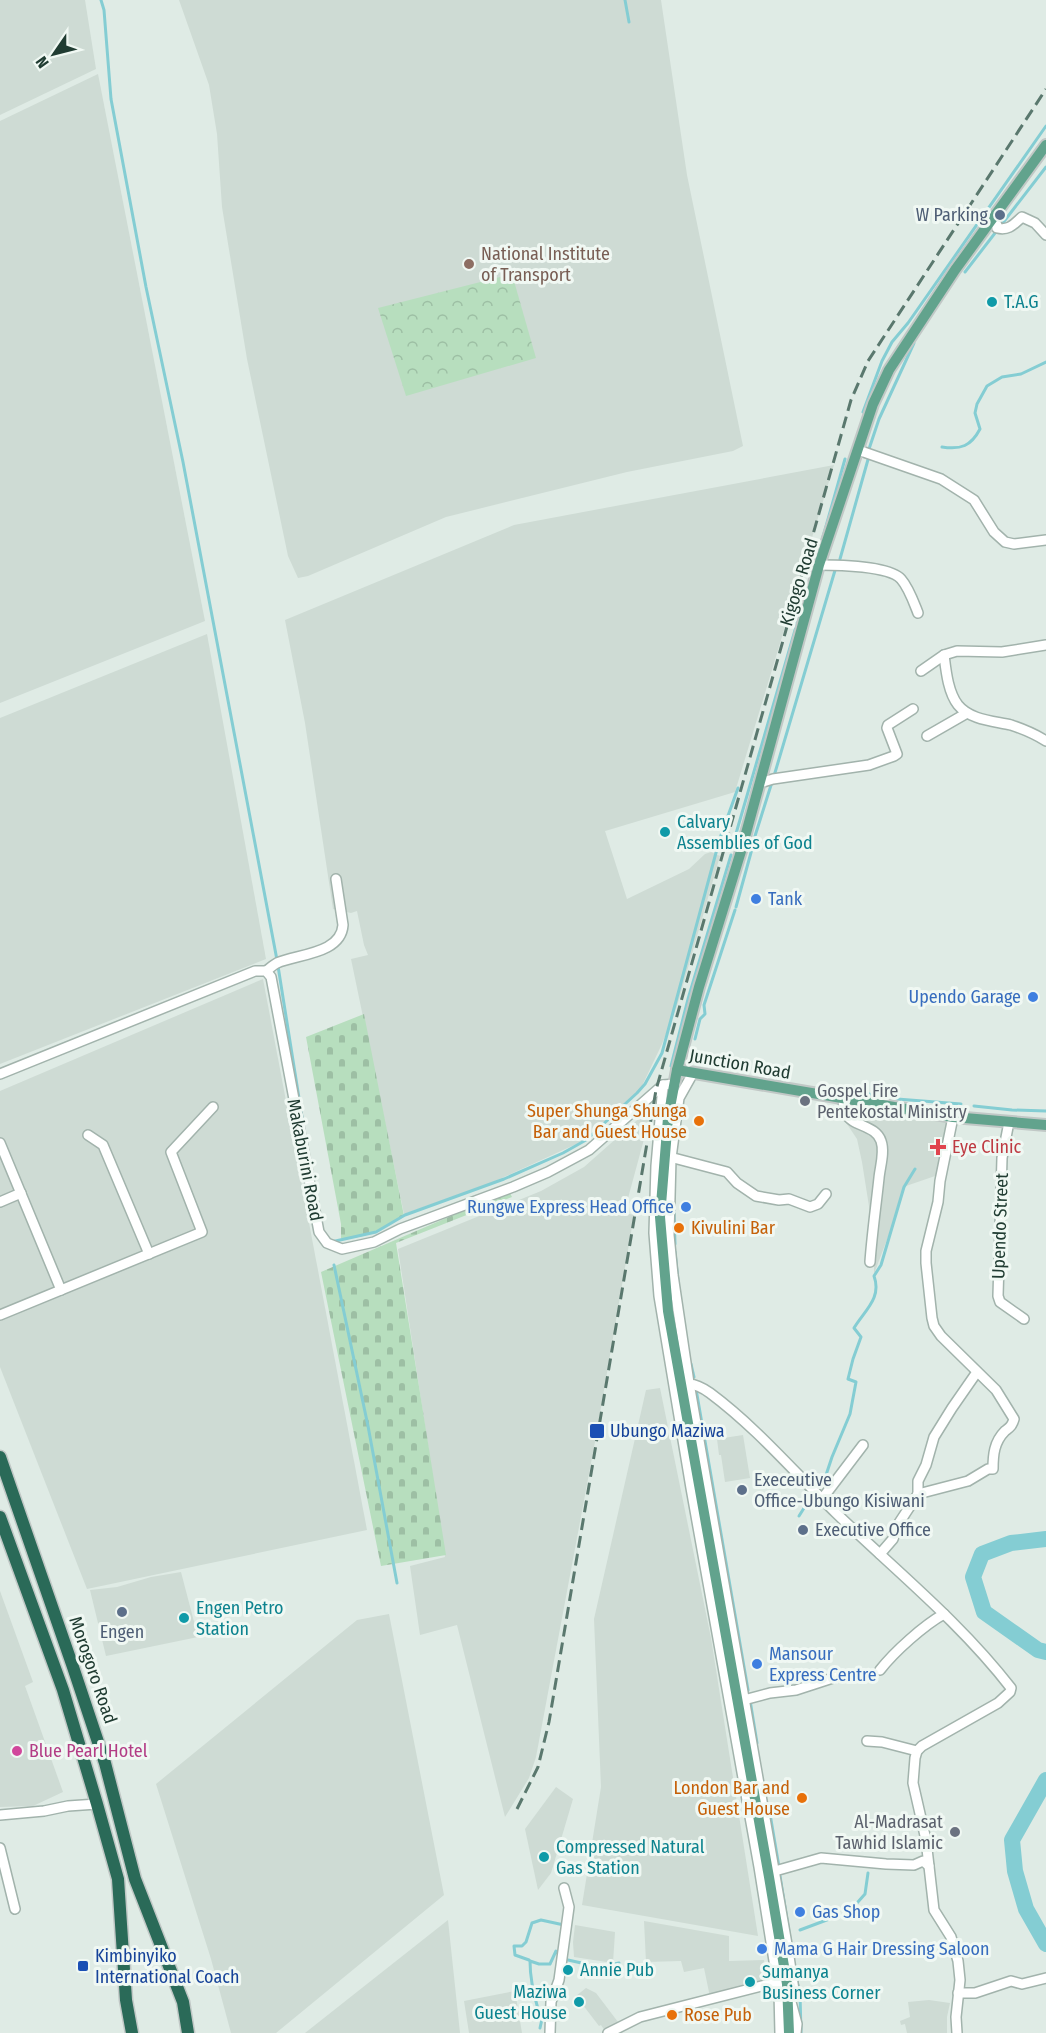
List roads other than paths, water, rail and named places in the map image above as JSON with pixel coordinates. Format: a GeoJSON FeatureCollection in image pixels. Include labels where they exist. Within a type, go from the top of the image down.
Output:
{"type":"FeatureCollection","features":[{"type":"Feature","properties":{"kind":"highway","name":"Morogoro Road"},"geometry":{"type":"LineString","coordinates":[[0,1457],[77,1677],[105,1763],[135,1879],[183,2002],[188,2033]]}},
{"type":"Feature","properties":{"kind":"highway","name":"Morogoro Road"},"geometry":{"type":"LineString","coordinates":[[0,1517],[63,1690],[118,1879],[126,2000],[132,2033]]}},
{"type":"Feature","properties":{"kind":"main road","name":"Kigogo Road"},"geometry":{"type":"LineString","coordinates":[[789,2033],[787,1984],[742,1701],[685,1385],[668,1311],[660,1217],[667,1156],[668,1118],[677,1070],[699,987],[726,905],[819,565],[873,404],[889,370],[955,270],[1046,145]]}},
{"type":"Feature","properties":{"kind":"main road","name":"Junction Road"},"geometry":{"type":"LineString","coordinates":[[677,1070],[952,1117],[1046,1125]]}},
{"type":"Feature","properties":{"kind":"street"},"geometry":{"type":"LineString","coordinates":[[992,222],[997,225],[997,228],[1004,230],[1022,217],[1035,224],[1046,235]]}},
{"type":"Feature","properties":{"kind":"street"},"geometry":{"type":"LineString","coordinates":[[858,450],[941,479],[974,500],[994,532],[1005,542],[1014,544],[1046,540]]}},
{"type":"Feature","properties":{"kind":"street"},"geometry":{"type":"LineString","coordinates":[[819,565],[886,570],[901,579],[918,613]]}},
{"type":"Feature","properties":{"kind":"street"},"geometry":{"type":"LineString","coordinates":[[921,671],[944,655],[957,651],[1002,652],[1046,645]]}},
{"type":"Feature","properties":{"kind":"street"},"geometry":{"type":"LineString","coordinates":[[944,655],[948,677],[958,706],[967,713],[1028,731],[1046,741]]}},
{"type":"Feature","properties":{"kind":"street"},"geometry":{"type":"LineString","coordinates":[[760,783],[773,779],[868,765],[894,756],[897,754],[887,728],[888,725],[913,709]]}},
{"type":"Feature","properties":{"kind":"street"},"geometry":{"type":"LineString","coordinates":[[927,736],[967,713]]}},
{"type":"Feature","properties":{"kind":"street"},"geometry":{"type":"LineString","coordinates":[[0,1074],[255,971],[266,971],[277,963],[325,948],[338,939],[343,925],[336,879]]}},
{"type":"Feature","properties":{"kind":"street","name":"Makaburini Road"},"geometry":{"type":"LineString","coordinates":[[266,971],[271,980],[318,1229],[327,1243],[334,1247],[342,1249],[374,1242],[400,1229],[548,1172],[589,1150],[663,1085]]}},
{"type":"Feature","properties":{"kind":"street"},"geometry":{"type":"LineString","coordinates":[[693,1073],[679,1098],[667,1156],[727,1172],[737,1183],[756,1196],[779,1200],[789,1199],[810,1207],[818,1204],[826,1194]]}},
{"type":"Feature","properties":{"kind":"street"},"geometry":{"type":"LineString","coordinates":[[675,1084],[663,1085],[656,1166],[654,1233],[659,1296],[777,1982],[780,2033]]}},
{"type":"Feature","properties":{"kind":"street"},"geometry":{"type":"LineString","coordinates":[[843,1099],[844,1110],[848,1116],[863,1127],[872,1130],[881,1141],[882,1156],[870,1262]]}},
{"type":"Feature","properties":{"kind":"street"},"geometry":{"type":"LineString","coordinates":[[0,1315],[202,1232],[171,1152],[213,1107]]}},
{"type":"Feature","properties":{"kind":"street"},"geometry":{"type":"LineString","coordinates":[[918,1494],[968,1481],[988,1468],[993,1469],[996,1444],[1005,1431],[1012,1426],[1014,1419],[996,1390],[941,1336],[934,1326],[926,1263],[928,1240],[938,1202],[952,1117]]}},
{"type":"Feature","properties":{"kind":"street","name":"Upendo Street"},"geometry":{"type":"LineString","coordinates":[[1009,1122],[1002,1158],[998,1296],[1000,1302],[1024,1319]]}},
{"type":"Feature","properties":{"kind":"street"},"geometry":{"type":"LineString","coordinates":[[88,1135],[103,1145],[149,1254]]}},
{"type":"Feature","properties":{"kind":"street"},"geometry":{"type":"LineString","coordinates":[[0,1143],[61,1290]]}},
{"type":"Feature","properties":{"kind":"street"},"geometry":{"type":"LineString","coordinates":[[0,1202],[21,1193]]}},
{"type":"Feature","properties":{"kind":"street"},"geometry":{"type":"LineString","coordinates":[[880,1554],[893,1539],[899,1523],[918,1494],[918,1481],[934,1437],[951,1408],[977,1372]]}},
{"type":"Feature","properties":{"kind":"street"},"geometry":{"type":"LineString","coordinates":[[685,1385],[710,1393],[759,1435],[822,1499],[944,1614],[990,1662],[1011,1688],[1011,1692],[998,1703],[917,1751],[915,1758],[913,1783],[926,1840],[934,1910],[951,1937],[959,1970],[957,2033]]}},
{"type":"Feature","properties":{"kind":"street"},"geometry":{"type":"LineString","coordinates":[[822,1499],[863,1445]]}},
{"type":"Feature","properties":{"kind":"street"},"geometry":{"type":"LineString","coordinates":[[880,1670],[912,1639],[944,1614]]}},
{"type":"Feature","properties":{"kind":"street"},"geometry":{"type":"LineString","coordinates":[[796,2033],[791,2002],[794,1990],[775,1871],[742,1701],[770,1693],[796,1690],[839,1676]]}},
{"type":"Feature","properties":{"kind":"street"},"geometry":{"type":"LineString","coordinates":[[867,1742],[882,1742],[917,1751]]}},
{"type":"Feature","properties":{"kind":"street"},"geometry":{"type":"LineString","coordinates":[[0,1815],[97,1804]]}},
{"type":"Feature","properties":{"kind":"street"},"geometry":{"type":"LineString","coordinates":[[0,1848],[15,1909]]}},
{"type":"Feature","properties":{"kind":"street"},"geometry":{"type":"LineString","coordinates":[[775,1871],[821,1858],[914,1865],[923,1861],[929,1866]]}},
{"type":"Feature","properties":{"kind":"street"},"geometry":{"type":"LineString","coordinates":[[550,2033],[551,2002],[559,1980],[569,1907],[564,1888]]}},
{"type":"Feature","properties":{"kind":"street"},"geometry":{"type":"LineString","coordinates":[[958,1993],[975,1993],[1011,1981],[1022,1984],[1046,1978]]}},
{"type":"Feature","properties":{"kind":"street"},"geometry":{"type":"LineString","coordinates":[[608,2033],[640,2017],[777,1982]]}},
{"type":"Feature","properties":{"kind":"waterway"},"geometry":{"type":"LineString","coordinates":[[101,0],[104,10],[111,99],[146,287],[183,462],[277,960]]}},
{"type":"Feature","properties":{"kind":"waterway"},"geometry":{"type":"LineString","coordinates":[[625,0],[629,22]]}},
{"type":"Feature","properties":{"kind":"waterway"},"geometry":{"type":"LineString","coordinates":[[863,412],[882,361],[892,342],[908,323],[1046,126]]}},
{"type":"Feature","properties":{"kind":"waterway"},"geometry":{"type":"LineString","coordinates":[[965,272],[1046,167]]}},
{"type":"Feature","properties":{"kind":"waterway"},"geometry":{"type":"LineString","coordinates":[[869,449],[879,419],[914,343]]}},
{"type":"Feature","properties":{"kind":"waterway"},"geometry":{"type":"LineString","coordinates":[[942,447],[965,446],[977,435],[980,429],[975,413],[977,404],[987,386],[1002,377],[1021,374],[1046,362]]}},
{"type":"Feature","properties":{"kind":"waterway"},"geometry":{"type":"LineString","coordinates":[[840,559],[869,456]]}},
{"type":"Feature","properties":{"kind":"waterway"},"geometry":{"type":"LineString","coordinates":[[821,544],[845,459]]}},
{"type":"Feature","properties":{"kind":"waterway"},"geometry":{"type":"LineString","coordinates":[[774,776],[836,567]]}},
{"type":"Feature","properties":{"kind":"waterway"},"geometry":{"type":"LineString","coordinates":[[735,837],[800,613]]}},
{"type":"Feature","properties":{"kind":"waterway"},"geometry":{"type":"LineString","coordinates":[[755,836],[772,782]]}},
{"type":"Feature","properties":{"kind":"waterway"},"geometry":{"type":"LineString","coordinates":[[720,838],[738,788]]}},
{"type":"Feature","properties":{"kind":"waterway"},"geometry":{"type":"LineString","coordinates":[[736,907],[755,838]]}},
{"type":"Feature","properties":{"kind":"waterway"},"geometry":{"type":"LineString","coordinates":[[331,1242],[376,1232],[405,1215],[504,1179],[563,1153],[586,1140],[637,1093],[645,1084],[662,1053],[717,849]]}},
{"type":"Feature","properties":{"kind":"waterway"},"geometry":{"type":"LineString","coordinates":[[671,1066],[688,999],[731,855]]}},
{"type":"Feature","properties":{"kind":"waterway"},"geometry":{"type":"LineString","coordinates":[[695,1039],[700,1019],[705,1014],[704,1005],[735,910]]}},
{"type":"Feature","properties":{"kind":"waterway"},"geometry":{"type":"LineString","coordinates":[[278,966],[302,1117]]}},
{"type":"Feature","properties":{"kind":"waterway"},"geometry":{"type":"LineString","coordinates":[[832,1087],[884,1097]]}},
{"type":"Feature","properties":{"kind":"waterway"},"geometry":{"type":"LineString","coordinates":[[897,1099],[961,1104]]}},
{"type":"Feature","properties":{"kind":"waterway"},"geometry":{"type":"LineString","coordinates":[[974,1106],[1046,1111]]}},
{"type":"Feature","properties":{"kind":"waterway"},"geometry":{"type":"LineString","coordinates":[[823,1484],[850,1414],[856,1382],[848,1379],[861,1337],[854,1328],[874,1297],[876,1291],[874,1276],[881,1265],[904,1187],[915,1169]]}},
{"type":"Feature","properties":{"kind":"waterway"},"geometry":{"type":"LineString","coordinates":[[674,1210],[675,1244]]}},
{"type":"Feature","properties":{"kind":"waterway"},"geometry":{"type":"LineString","coordinates":[[675,1252],[678,1281]]}},
{"type":"Feature","properties":{"kind":"waterway"},"geometry":{"type":"LineString","coordinates":[[334,1265],[368,1426],[397,1583]]}},
{"type":"Feature","properties":{"kind":"waterway"},"geometry":{"type":"LineString","coordinates":[[691,1364],[694,1377]]}},
{"type":"Feature","properties":{"kind":"waterway"},"geometry":{"type":"LineString","coordinates":[[696,1389],[748,1690]]}},
{"type":"Feature","properties":{"kind":"waterway"},"geometry":{"type":"LineString","coordinates":[[799,1516],[811,1497]]}},
{"type":"Feature","properties":{"kind":"waterway"},"geometry":{"type":"LineString","coordinates":[[1046,1539],[1011,1543],[982,1554],[973,1577],[984,1612],[1038,1650],[1046,1652]]}},
{"type":"Feature","properties":{"kind":"waterway"},"geometry":{"type":"LineString","coordinates":[[750,1700],[757,1743]]}},
{"type":"Feature","properties":{"kind":"waterway"},"geometry":{"type":"LineString","coordinates":[[1046,1780],[1012,1840],[1015,1871],[1026,1909],[1046,1944]]}},
{"type":"Feature","properties":{"kind":"waterway"},"geometry":{"type":"LineString","coordinates":[[769,1808],[779,1867]]}},
{"type":"Feature","properties":{"kind":"waterway"},"geometry":{"type":"LineString","coordinates":[[800,1930],[840,1915],[847,1919],[849,1912],[865,1894],[868,1873]]}},
{"type":"Feature","properties":{"kind":"waterway"},"geometry":{"type":"LineString","coordinates":[[780,1876],[791,1945]]}},
{"type":"Feature","properties":{"kind":"waterway"},"geometry":{"type":"LineString","coordinates":[[529,1960],[515,1955],[514,1946],[522,1946],[526,1942],[532,1923],[541,1920],[564,1925]]}},
{"type":"Feature","properties":{"kind":"waterway"},"geometry":{"type":"LineString","coordinates":[[540,2028],[544,2010],[538,2009],[532,1985],[530,1961],[550,1964],[556,1951],[560,1956]]}},
{"type":"Feature","properties":{"kind":"waterway"},"geometry":{"type":"LineString","coordinates":[[568,1960],[604,1968],[619,1963]]}},
{"type":"Feature","properties":{"kind":"waterway"},"geometry":{"type":"LineString","coordinates":[[797,1981],[800,1994],[801,2033]]}},
{"type":"Feature","properties":{"kind":"railway"},"geometry":{"type":"LineString","coordinates":[[517,1809],[538,1767],[549,1722],[656,1090],[851,400],[868,361],[1046,89]]}},
{"type":"Feature","properties":{"kind":"place","name":"W Parking"},"geometry":{"type":"Point","coordinates":[1000,215]}},
{"type":"Feature","properties":{"kind":"place","name":"National Institute of Transport"},"geometry":{"type":"Point","coordinates":[469,264]}},
{"type":"Feature","properties":{"kind":"place","name":"T.A.G"},"geometry":{"type":"Point","coordinates":[992,302]}},
{"type":"Feature","properties":{"kind":"place","name":"Calvary Assemblies of God"},"geometry":{"type":"Point","coordinates":[665,832]}},
{"type":"Feature","properties":{"kind":"place","name":"Tank"},"geometry":{"type":"Point","coordinates":[756,899]}},
{"type":"Feature","properties":{"kind":"place","name":"Upendo Garage"},"geometry":{"type":"Point","coordinates":[1033,997]}},
{"type":"Feature","properties":{"kind":"place","name":"Gospel Fire Pentekostal Ministry"},"geometry":{"type":"Point","coordinates":[805,1101]}},
{"type":"Feature","properties":{"kind":"place","name":"Super Shunga Shunga Bar and Guest House"},"geometry":{"type":"Point","coordinates":[699,1121]}},
{"type":"Feature","properties":{"kind":"place","name":"Eye Clinic"},"geometry":{"type":"Point","coordinates":[938,1147]}},
{"type":"Feature","properties":{"kind":"place","name":"Rungwe Express Head Office"},"geometry":{"type":"Point","coordinates":[686,1207]}},
{"type":"Feature","properties":{"kind":"place","name":"Kivulini Bar"},"geometry":{"type":"Point","coordinates":[679,1228]}},
{"type":"Feature","properties":{"kind":"place","name":"Ubungo Maziwa"},"geometry":{"type":"Point","coordinates":[597,1431]}},
{"type":"Feature","properties":{"kind":"place","name":"Execeutive Office-Ubungo Kisiwani"},"geometry":{"type":"Point","coordinates":[742,1490]}},
{"type":"Feature","properties":{"kind":"place","name":"Executive Office"},"geometry":{"type":"Point","coordinates":[803,1530]}},
{"type":"Feature","properties":{"kind":"place","name":"Engen"},"geometry":{"type":"Point","coordinates":[122,1612]}},
{"type":"Feature","properties":{"kind":"place","name":"Engen Petro Station"},"geometry":{"type":"Point","coordinates":[184,1618]}},
{"type":"Feature","properties":{"kind":"place","name":"Mansour Express Centre"},"geometry":{"type":"Point","coordinates":[757,1664]}},
{"type":"Feature","properties":{"kind":"place","name":"Blue Pearl Hotel"},"geometry":{"type":"Point","coordinates":[17,1751]}},
{"type":"Feature","properties":{"kind":"place","name":"London Bar and Guest House"},"geometry":{"type":"Point","coordinates":[802,1798]}},
{"type":"Feature","properties":{"kind":"place","name":"Al-Madrasat Tawhid Islamic"},"geometry":{"type":"Point","coordinates":[955,1832]}},
{"type":"Feature","properties":{"kind":"place","name":"Compressed Natural Gas Station"},"geometry":{"type":"Point","coordinates":[544,1857]}},
{"type":"Feature","properties":{"kind":"place","name":"Gas Shop"},"geometry":{"type":"Point","coordinates":[800,1912]}},
{"type":"Feature","properties":{"kind":"place","name":"Mama G Hair Dressing Saloon"},"geometry":{"type":"Point","coordinates":[762,1949]}},
{"type":"Feature","properties":{"kind":"place","name":"Kimbinyiko International Coach"},"geometry":{"type":"Point","coordinates":[83,1966]}},
{"type":"Feature","properties":{"kind":"place","name":"Annie Pub"},"geometry":{"type":"Point","coordinates":[568,1970]}},
{"type":"Feature","properties":{"kind":"place","name":"Sumanya Business Corner"},"geometry":{"type":"Point","coordinates":[750,1982]}},
{"type":"Feature","properties":{"kind":"place","name":"Maziwa Guest House"},"geometry":{"type":"Point","coordinates":[579,2002]}},
{"type":"Feature","properties":{"kind":"place","name":"Rose Pub"},"geometry":{"type":"Point","coordinates":[672,2015]}}]}
